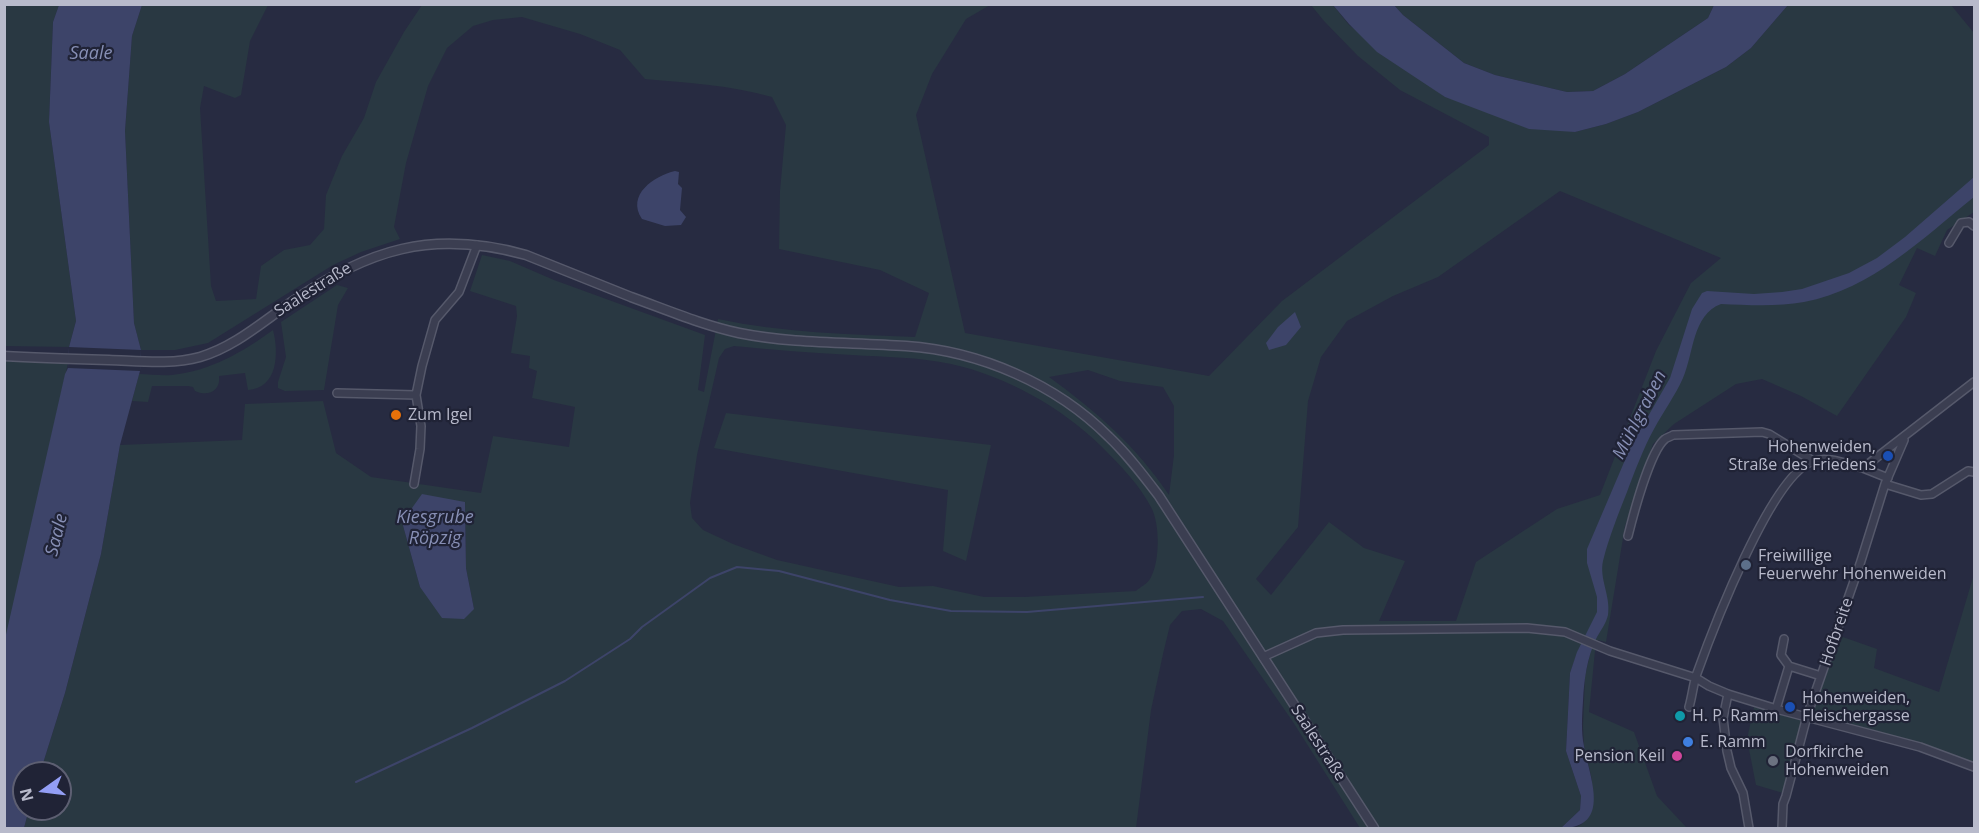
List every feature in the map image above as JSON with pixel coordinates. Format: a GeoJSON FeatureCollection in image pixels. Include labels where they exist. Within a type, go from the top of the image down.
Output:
{"type":"FeatureCollection","features":[{"type":"Feature","properties":{"kind":"street"},"geometry":{"type":"LineString","coordinates":[[1949,243],[1961,223],[1970,222],[1974,226]]}},
{"type":"Feature","properties":{"kind":"street","name":"Saalestraße"},"geometry":{"type":"LineString","coordinates":[[4,356],[156,362],[198,358],[224,348],[314,286],[359,262],[402,248],[458,243],[477,244],[526,255],[665,310],[719,328],[774,338],[929,348],[989,363],[1035,383],[1084,415],[1109,436],[1134,464],[1159,496],[1374,828]]}},
{"type":"Feature","properties":{"kind":"street"},"geometry":{"type":"LineString","coordinates":[[414,484],[421,426],[416,395],[422,366],[435,320],[459,292],[477,244]]}},
{"type":"Feature","properties":{"kind":"street"},"geometry":{"type":"LineString","coordinates":[[1863,468],[1974,382]]}},
{"type":"Feature","properties":{"kind":"street"},"geometry":{"type":"LineString","coordinates":[[337,393],[416,395]]}},
{"type":"Feature","properties":{"kind":"street"},"geometry":{"type":"LineString","coordinates":[[1628,536],[1642,487],[1658,448],[1665,438],[1674,435],[1762,432],[1813,461]]}},
{"type":"Feature","properties":{"kind":"street","name":"Hofbreite"},"geometry":{"type":"LineString","coordinates":[[1782,828],[1783,804],[1807,716],[1887,481],[1905,437]]}},
{"type":"Feature","properties":{"kind":"street"},"geometry":{"type":"LineString","coordinates":[[1689,707],[1696,678],[1740,566],[1756,535],[1796,473],[1813,461],[1827,459],[1863,468],[1921,495],[1932,494],[1968,471],[1974,472]]}},
{"type":"Feature","properties":{"kind":"street"},"geometry":{"type":"LineString","coordinates":[[1263,657],[1316,633],[1343,630],[1527,628],[1552,631],[1578,636],[1597,645],[1696,678],[1728,694],[1920,747],[1974,767]]}},
{"type":"Feature","properties":{"kind":"street"},"geometry":{"type":"LineString","coordinates":[[1784,639],[1780,655],[1789,666],[1821,676]]}},
{"type":"Feature","properties":{"kind":"street"},"geometry":{"type":"LineString","coordinates":[[1776,709],[1789,666]]}},
{"type":"Feature","properties":{"kind":"street"},"geometry":{"type":"LineString","coordinates":[[1728,694],[1723,718],[1727,751],[1731,768],[1743,793],[1749,828]]}},
{"type":"Feature","properties":{"kind":"shaded area"},"geometry":{"type":"Polygon","coordinates":[[[5,5],[59,5],[53,22],[49,122],[76,321],[69,347],[5,346],[5,5]]]}},
{"type":"Feature","properties":{"kind":"shaded area"},"geometry":{"type":"Polygon","coordinates":[[[142,5],[268,5],[250,41],[241,95],[235,98],[204,86],[200,108],[211,286],[216,301],[256,299],[261,266],[284,250],[310,245],[324,229],[326,195],[342,156],[364,118],[376,82],[422,5],[990,5],[966,19],[932,74],[916,115],[965,333],[1209,376],[1282,301],[1489,145],[1489,137],[1400,90],[1358,56],[1311,5],[1333,5],[1349,25],[1445,97],[1575,132],[1638,112],[1726,67],[1751,48],[1788,5],[1951,5],[1974,33],[1974,212],[1947,230],[1935,256],[1917,248],[1899,285],[1916,293],[1906,317],[1837,416],[1801,396],[1762,379],[1736,384],[1674,424],[1653,444],[1625,526],[1606,642],[1598,640],[1595,651],[1589,712],[1634,732],[1657,796],[1687,828],[1575,828],[1582,824],[1592,780],[1584,746],[1583,726],[1585,676],[1591,650],[1580,646],[1570,673],[1566,751],[1581,796],[1580,810],[1561,828],[1360,828],[1293,722],[1223,621],[1201,609],[1182,611],[1170,625],[1151,710],[1136,828],[24,828],[26,821],[72,821],[72,761],[44,761],[65,693],[101,554],[120,445],[242,440],[245,404],[323,401],[336,453],[371,477],[481,493],[493,436],[569,447],[575,407],[532,398],[537,371],[529,368],[530,356],[511,353],[517,316],[516,306],[470,291],[482,255],[510,261],[554,280],[705,335],[698,390],[704,392],[718,319],[791,330],[915,337],[929,293],[880,270],[779,249],[780,191],[786,125],[772,97],[725,87],[645,79],[620,50],[580,34],[522,17],[493,20],[473,26],[447,48],[428,86],[406,163],[394,227],[400,239],[361,252],[333,265],[208,343],[175,350],[141,350],[134,323],[125,131],[132,36],[142,5]],[[1560,191],[1438,277],[1393,296],[1347,321],[1321,357],[1308,401],[1298,527],[1256,579],[1271,595],[1329,522],[1364,548],[1405,561],[1379,621],[1456,621],[1476,562],[1557,509],[1600,495],[1656,351],[1691,283],[1721,258],[1560,191]],[[734,346],[725,349],[719,358],[697,455],[690,503],[692,518],[703,530],[777,560],[899,587],[933,586],[984,597],[1136,591],[1150,579],[1156,564],[1158,534],[1155,516],[1142,492],[1101,446],[1068,418],[1032,395],[992,376],[939,362],[734,346]],[[1088,370],[1049,377],[1115,431],[1143,461],[1169,495],[1174,455],[1174,406],[1163,387],[1120,381],[1088,370]],[[465,502],[402,522],[420,587],[474,609],[466,568],[465,502]]]}},
{"type":"Feature","properties":{"kind":"shaded area"},"geometry":{"type":"Polygon","coordinates":[[[1394,5],[1714,5],[1708,18],[1625,74],[1593,91],[1567,92],[1495,75],[1464,63],[1403,15],[1394,5]]]}},
{"type":"Feature","properties":{"kind":"shaded area"},"geometry":{"type":"Polygon","coordinates":[[[337,285],[348,288],[338,305],[324,390],[285,391],[278,388],[286,357],[281,322],[337,285]]]}},
{"type":"Feature","properties":{"kind":"shaded area"},"geometry":{"type":"Polygon","coordinates":[[[273,330],[276,349],[274,368],[271,376],[258,388],[248,390],[245,373],[219,376],[218,386],[209,393],[200,393],[188,386],[152,386],[148,402],[132,401],[139,374],[172,375],[213,365],[250,346],[273,330]]]}},
{"type":"Feature","properties":{"kind":"shaded area"},"geometry":{"type":"Polygon","coordinates":[[[5,361],[68,363],[13,609],[5,828],[5,361]]]}},
{"type":"Feature","properties":{"kind":"shaded area"},"geometry":{"type":"Polygon","coordinates":[[[726,413],[991,445],[966,561],[943,551],[948,490],[714,448],[726,413]]]}},
{"type":"Feature","properties":{"kind":"shaded area"},"geometry":{"type":"Polygon","coordinates":[[[1974,574],[1974,765],[1924,746],[1812,712],[1840,636],[1877,649],[1874,668],[1939,692],[1974,574]]]}},
{"type":"Feature","properties":{"kind":"shaded area"},"geometry":{"type":"Polygon","coordinates":[[[1754,707],[1803,721],[1783,793],[1756,785],[1747,739],[1754,707]]]}},
{"type":"Feature","properties":{"kind":"water","name":"Saale"},"geometry":{"type":"Polygon","coordinates":[[[59,5],[142,5],[132,36],[125,131],[134,323],[141,350],[140,371],[120,445],[101,554],[65,693],[44,761],[12,761],[12,821],[26,821],[24,828],[5,828],[5,639],[68,368],[69,347],[76,321],[49,122],[53,22],[59,5]]]}},
{"type":"Feature","properties":{"kind":"water"},"geometry":{"type":"Polygon","coordinates":[[[1333,5],[1394,5],[1403,15],[1464,63],[1495,75],[1567,92],[1593,91],[1625,74],[1708,18],[1714,5],[1788,5],[1751,48],[1726,67],[1638,112],[1575,132],[1529,129],[1445,97],[1377,52],[1333,5]]]}},
{"type":"Feature","properties":{"kind":"water"},"geometry":{"type":"Polygon","coordinates":[[[675,171],[679,172],[678,184],[682,188],[680,210],[686,217],[681,225],[665,226],[642,219],[637,202],[640,195],[651,182],[675,171]]]}},
{"type":"Feature","properties":{"kind":"water"},"geometry":{"type":"Polygon","coordinates":[[[1974,177],[1974,197],[1916,245],[1852,286],[1794,304],[1721,304],[1711,309],[1704,317],[1695,336],[1683,378],[1639,460],[1605,552],[1602,568],[1608,615],[1588,661],[1582,712],[1583,741],[1594,798],[1592,810],[1587,819],[1577,826],[1561,828],[1580,810],[1581,796],[1566,751],[1570,673],[1577,652],[1597,612],[1597,597],[1587,563],[1587,549],[1631,446],[1670,378],[1692,309],[1702,293],[1707,291],[1754,294],[1782,292],[1802,289],[1849,273],[1877,258],[1905,237],[1974,177]]]}},
{"type":"Feature","properties":{"kind":"water"},"geometry":{"type":"Polygon","coordinates":[[[1295,312],[1301,327],[1286,345],[1269,350],[1266,343],[1278,327],[1295,312]]]}},
{"type":"Feature","properties":{"kind":"water","name":"Kiesgrube Röpzig"},"geometry":{"type":"Polygon","coordinates":[[[422,494],[465,502],[466,568],[474,609],[464,619],[442,618],[420,587],[402,522],[422,494]]]}},
{"type":"Feature","properties":{"kind":"pier"},"geometry":{"type":"Polygon","coordinates":[[[69,347],[141,350],[140,371],[68,368],[69,347]]]}},
{"type":"Feature","properties":{"kind":"waterway"},"geometry":{"type":"LineString","coordinates":[[356,782],[472,728],[565,681],[630,639],[642,627],[710,578],[737,567],[779,571],[890,600],[951,611],[1027,612],[1203,597]]}},
{"type":"Feature","properties":{"kind":"place","name":"Zum Igel"},"geometry":{"type":"Point","coordinates":[396,415]}},
{"type":"Feature","properties":{"kind":"place","name":"Hohenweiden, Straße des Friedens"},"geometry":{"type":"Point","coordinates":[1888,456]}},
{"type":"Feature","properties":{"kind":"place","name":"Freiwillige Feuerwehr Hohenweiden"},"geometry":{"type":"Point","coordinates":[1746,565]}},
{"type":"Feature","properties":{"kind":"place","name":"Hohenweiden, Fleischergasse"},"geometry":{"type":"Point","coordinates":[1790,707]}},
{"type":"Feature","properties":{"kind":"place","name":"H. P. Ramm"},"geometry":{"type":"Point","coordinates":[1680,716]}},
{"type":"Feature","properties":{"kind":"place","name":"E. Ramm"},"geometry":{"type":"Point","coordinates":[1688,742]}},
{"type":"Feature","properties":{"kind":"place","name":"Pension Keil"},"geometry":{"type":"Point","coordinates":[1677,756]}},
{"type":"Feature","properties":{"kind":"place","name":"Dorfkirche Hohenweiden"},"geometry":{"type":"Point","coordinates":[1773,761]}},
{"type":"Feature","properties":{"kind":"water label","name":"Mühlgraben"},"geometry":{"type":"Point","coordinates":[1640,415]}}]}
